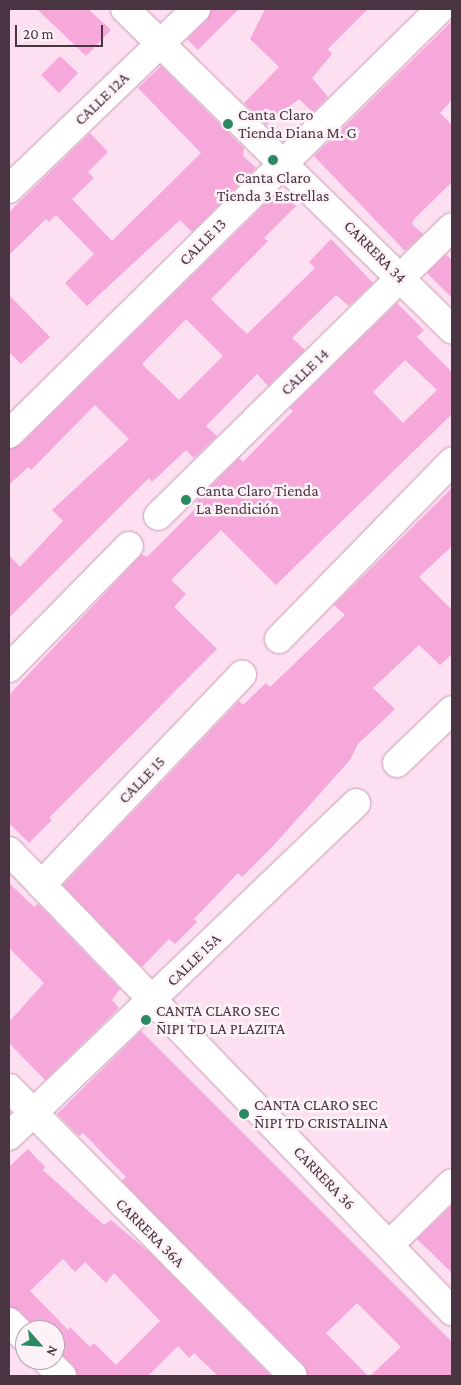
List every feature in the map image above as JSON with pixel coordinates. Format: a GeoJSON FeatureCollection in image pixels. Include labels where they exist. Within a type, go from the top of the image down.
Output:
{"type":"FeatureCollection","features":[{"type":"Feature","properties":{"kind":"street","name":"CARRERA 34"},"geometry":{"type":"LineString","coordinates":[[125,9],[162,41],[452,329]]}},
{"type":"Feature","properties":{"kind":"street","name":"CALLE 12A"},"geometry":{"type":"LineString","coordinates":[[9,188],[196,9]]}},
{"type":"Feature","properties":{"kind":"street","name":"CALLE 13"},"geometry":{"type":"LineString","coordinates":[[9,434],[440,9]]}},
{"type":"Feature","properties":{"kind":"street","name":"CALLE 14"},"geometry":{"type":"LineString","coordinates":[[158,516],[452,227]]}},
{"type":"Feature","properties":{"kind":"street"},"geometry":{"type":"LineString","coordinates":[[279,639],[452,462]]}},
{"type":"Feature","properties":{"kind":"street"},"geometry":{"type":"LineString","coordinates":[[9,668],[129,546]]}},
{"type":"Feature","properties":{"kind":"street","name":"CALLE 15"},"geometry":{"type":"LineString","coordinates":[[42,885],[242,675]]}},
{"type":"Feature","properties":{"kind":"street"},"geometry":{"type":"LineString","coordinates":[[397,763],[452,710]]}},
{"type":"Feature","properties":{"kind":"street","name":"CALLE 15A"},"geometry":{"type":"LineString","coordinates":[[9,1136],[356,803]]}},
{"type":"Feature","properties":{"kind":"street","name":"CARRERA 36"},"geometry":{"type":"LineString","coordinates":[[9,851],[452,1311]]}},
{"type":"Feature","properties":{"kind":"street","name":"CARRERA 36A"},"geometry":{"type":"LineString","coordinates":[[9,1088],[32,1114],[292,1376]]}},
{"type":"Feature","properties":{"kind":"street"},"geometry":{"type":"LineString","coordinates":[[389,1246],[452,1183]]}},
{"type":"Feature","properties":{"kind":"building"},"geometry":{"type":"Polygon","coordinates":[[[37,9],[88,9],[111,30],[86,56],[37,9]]]}},
{"type":"Feature","properties":{"kind":"building"},"geometry":{"type":"Polygon","coordinates":[[[211,9],[239,9],[198,50],[187,39],[207,20],[211,9]]]}},
{"type":"Feature","properties":{"kind":"building"},"geometry":{"type":"Polygon","coordinates":[[[265,9],[368,9],[328,49],[332,54],[312,78],[328,97],[313,112],[299,99],[266,125],[244,103],[279,67],[250,39],[265,9]]]}},
{"type":"Feature","properties":{"kind":"building"},"geometry":{"type":"Polygon","coordinates":[[[452,21],[452,100],[440,113],[452,125],[452,182],[414,219],[412,224],[423,234],[405,251],[314,156],[452,21]]]}},
{"type":"Feature","properties":{"kind":"building"},"geometry":{"type":"Polygon","coordinates":[[[60,56],[78,73],[59,93],[41,75],[60,56]]]}},
{"type":"Feature","properties":{"kind":"building"},"geometry":{"type":"Polygon","coordinates":[[[161,66],[244,148],[243,156],[256,168],[192,232],[180,220],[87,306],[65,283],[94,254],[56,215],[49,222],[46,219],[9,255],[9,212],[90,133],[108,152],[88,172],[94,178],[72,199],[112,241],[201,153],[138,88],[161,66]]]}},
{"type":"Feature","properties":{"kind":"building"},"geometry":{"type":"Polygon","coordinates":[[[279,190],[296,206],[264,238],[268,241],[211,299],[228,316],[247,334],[315,268],[309,262],[331,239],[373,283],[349,306],[336,295],[292,338],[305,350],[268,386],[257,374],[206,426],[217,436],[194,458],[186,450],[152,482],[149,478],[9,618],[9,555],[20,567],[63,521],[52,510],[129,439],[95,405],[31,470],[28,467],[9,485],[9,449],[20,445],[279,190]],[[186,319],[142,364],[179,400],[223,356],[186,319]]]}},
{"type":"Feature","properties":{"kind":"building"},"geometry":{"type":"Polygon","coordinates":[[[446,255],[452,260],[452,298],[427,273],[446,255]]]}},
{"type":"Feature","properties":{"kind":"building"},"geometry":{"type":"Polygon","coordinates":[[[9,295],[50,337],[21,364],[9,352],[9,295]]]}},
{"type":"Feature","properties":{"kind":"building"},"geometry":{"type":"Polygon","coordinates":[[[397,303],[424,330],[417,337],[452,372],[452,414],[276,585],[221,530],[171,580],[186,594],[174,607],[217,649],[49,818],[52,820],[29,843],[9,823],[9,695],[142,554],[147,557],[198,506],[194,503],[239,458],[243,462],[293,411],[290,408],[397,303]],[[405,360],[373,392],[403,423],[437,390],[405,360]]]}},
{"type":"Feature","properties":{"kind":"building"},"geometry":{"type":"Polygon","coordinates":[[[452,488],[452,546],[419,577],[452,610],[452,654],[440,665],[419,645],[373,688],[395,709],[358,744],[350,760],[272,847],[242,877],[238,873],[194,919],[197,922],[175,944],[169,939],[142,967],[63,885],[239,701],[243,705],[266,683],[270,687],[345,615],[334,605],[452,488]]]}},
{"type":"Feature","properties":{"kind":"building"},"geometry":{"type":"Polygon","coordinates":[[[9,883],[34,907],[38,904],[120,989],[112,1000],[119,1008],[45,1080],[9,1043],[9,1022],[44,983],[9,948],[9,883]]]}},
{"type":"Feature","properties":{"kind":"building"},"geometry":{"type":"Polygon","coordinates":[[[141,1031],[452,1342],[452,1376],[370,1376],[401,1347],[357,1303],[326,1333],[368,1376],[308,1376],[304,1365],[122,1181],[126,1177],[83,1133],[79,1136],[57,1114],[141,1031]]]}},
{"type":"Feature","properties":{"kind":"building"},"geometry":{"type":"Polygon","coordinates":[[[28,1149],[45,1167],[43,1170],[104,1225],[111,1220],[149,1252],[271,1376],[218,1376],[194,1353],[189,1358],[178,1346],[148,1376],[78,1376],[73,1365],[65,1357],[65,1327],[68,1330],[70,1327],[90,1347],[94,1343],[116,1365],[160,1321],[114,1273],[106,1283],[85,1262],[75,1272],[63,1259],[30,1291],[58,1320],[29,1320],[20,1311],[9,1307],[9,1167],[28,1149]]]}},
{"type":"Feature","properties":{"kind":"building"},"geometry":{"type":"Polygon","coordinates":[[[452,1205],[452,1273],[417,1239],[452,1205]]]}},
{"type":"Feature","properties":{"kind":"place","name":"Canta Claro Tienda Diana M. G"},"geometry":{"type":"Point","coordinates":[228,124]}},
{"type":"Feature","properties":{"kind":"place","name":"Canta Claro Tienda 3 Estrellas"},"geometry":{"type":"Point","coordinates":[273,160]}},
{"type":"Feature","properties":{"kind":"place","name":"Canta Claro Tienda La Bendición"},"geometry":{"type":"Point","coordinates":[186,500]}},
{"type":"Feature","properties":{"kind":"place","name":"CANTA CLARO SEC ÑIPI TD LA PLAZITA"},"geometry":{"type":"Point","coordinates":[146,1020]}},
{"type":"Feature","properties":{"kind":"place","name":"CANTA CLARO SEC ÑIPI TD CRISTALINA"},"geometry":{"type":"Point","coordinates":[244,1114]}}]}
